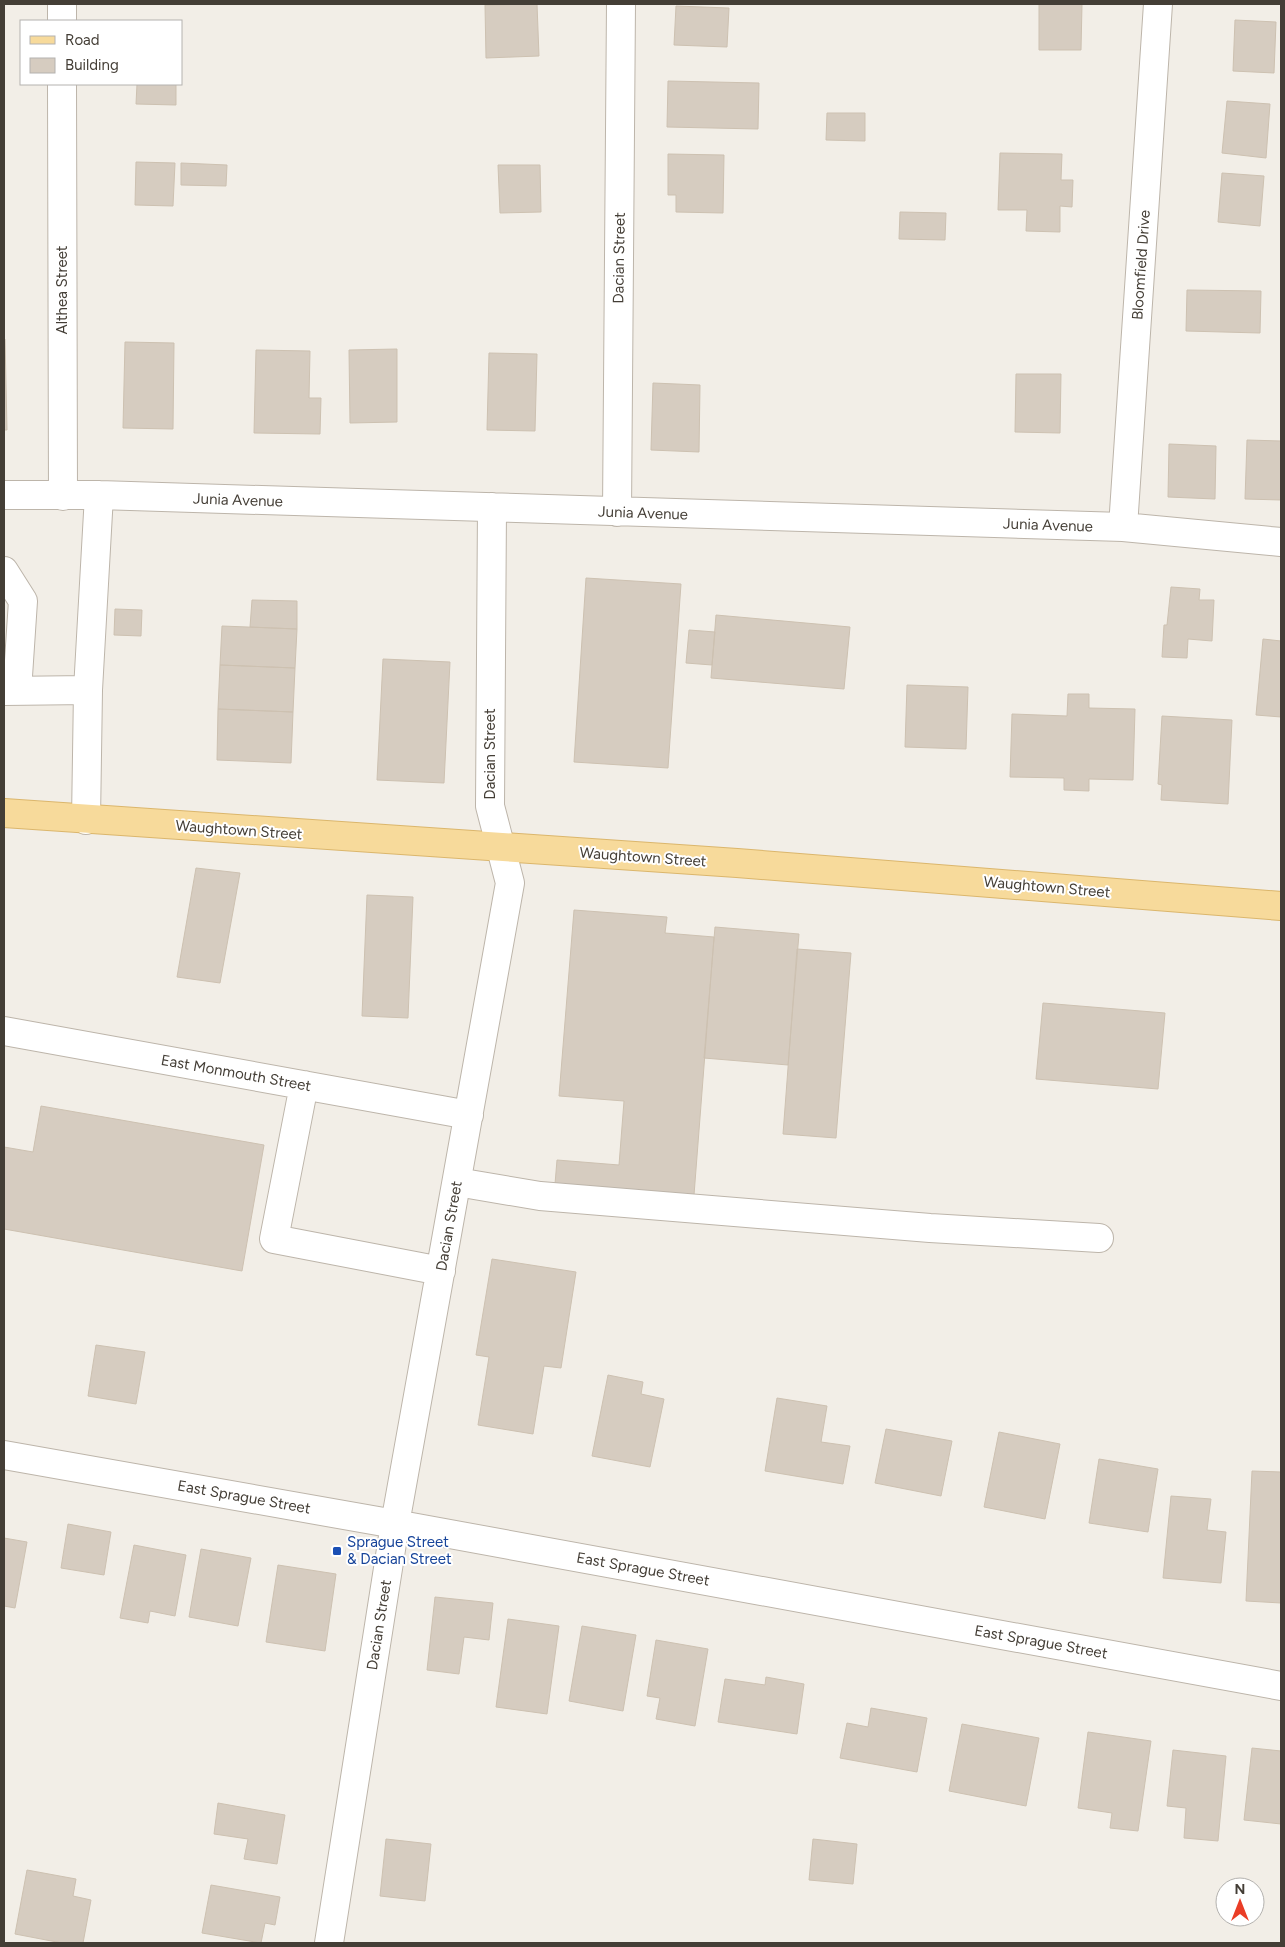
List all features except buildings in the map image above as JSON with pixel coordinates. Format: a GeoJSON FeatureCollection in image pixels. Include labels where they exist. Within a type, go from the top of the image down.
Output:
{"type":"FeatureCollection","features":[{"type":"Feature","properties":{"kind":"main road","name":"Waughtown Street"},"geometry":{"type":"LineString","coordinates":[[4,813],[737,863],[1281,906]]}},
{"type":"Feature","properties":{"kind":"street"},"geometry":{"type":"LineString","coordinates":[[62,4],[62,20]]}},
{"type":"Feature","properties":{"kind":"street","name":"Dacian Street"},"geometry":{"type":"LineString","coordinates":[[617,512],[621,4]]}},
{"type":"Feature","properties":{"kind":"street","name":"Bloomfield Drive"},"geometry":{"type":"LineString","coordinates":[[1123,527],[1158,4]]}},
{"type":"Feature","properties":{"kind":"street","name":"Althea Street"},"geometry":{"type":"LineString","coordinates":[[62,85],[63,496]]}},
{"type":"Feature","properties":{"kind":"street","name":"Junia Avenue"},"geometry":{"type":"LineString","coordinates":[[4,495],[99,495],[1123,527],[1281,542]]}},
{"type":"Feature","properties":{"kind":"street"},"geometry":{"type":"LineString","coordinates":[[86,820],[88,690],[99,495]]}},
{"type":"Feature","properties":{"kind":"street","name":"Dacian Street"},"geometry":{"type":"LineString","coordinates":[[329,1943],[395,1524],[510,883],[490,806],[492,507]]}},
{"type":"Feature","properties":{"kind":"street"},"geometry":{"type":"LineString","coordinates":[[4,572],[23,601],[10,691],[88,690]]}},
{"type":"Feature","properties":{"kind":"street","name":"East Monmouth Street"},"geometry":{"type":"LineString","coordinates":[[4,1031],[469,1115]]}},
{"type":"Feature","properties":{"kind":"street"},"geometry":{"type":"LineString","coordinates":[[304,1085],[274,1239],[440,1271]]}},
{"type":"Feature","properties":{"kind":"street"},"geometry":{"type":"LineString","coordinates":[[457,1182],[540,1196],[930,1228],[1099,1238]]}},
{"type":"Feature","properties":{"kind":"street","name":"East Sprague Street"},"geometry":{"type":"LineString","coordinates":[[4,1455],[395,1524],[1281,1686]]}},
{"type":"Feature","properties":{"kind":"place","name":"Sprague Street & Dacian Street"},"geometry":{"type":"Point","coordinates":[337,1551]}}]}
